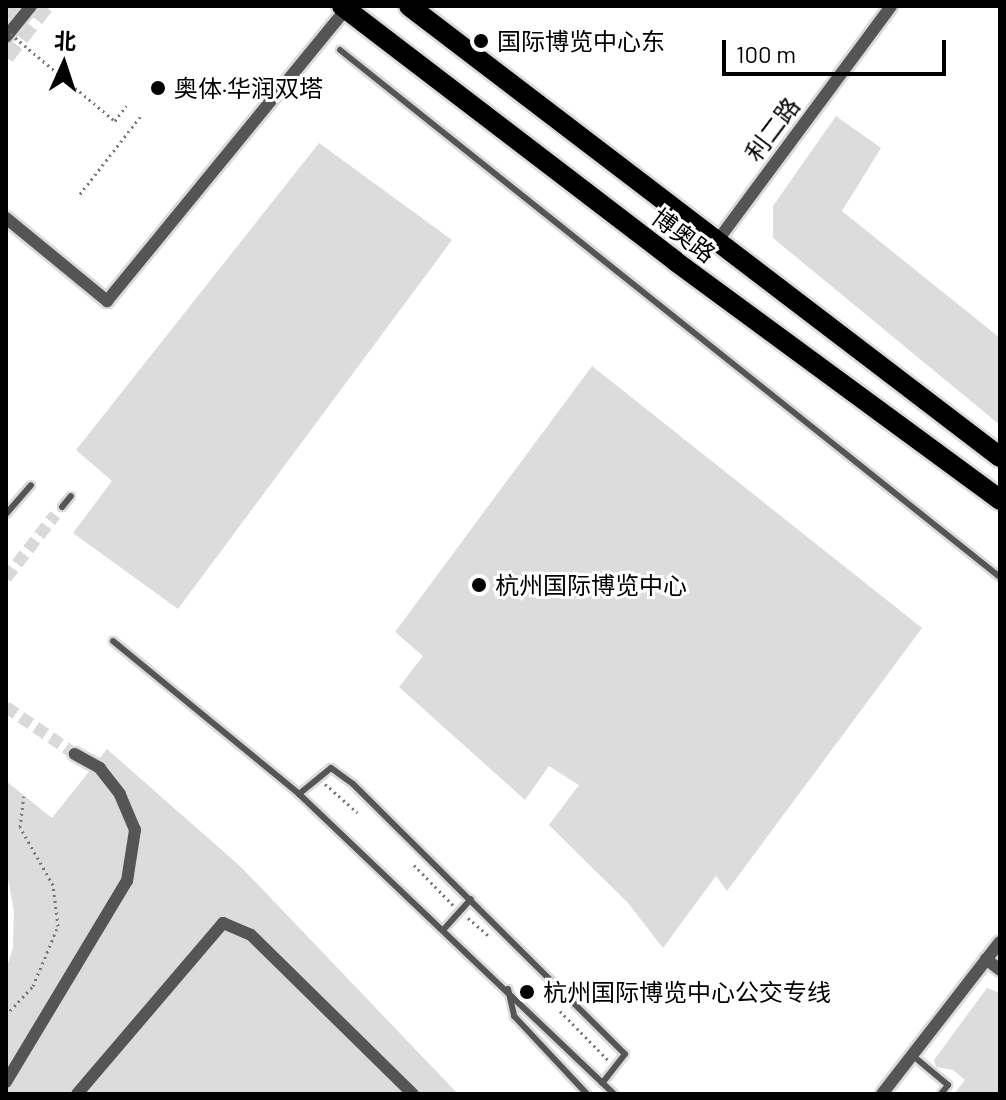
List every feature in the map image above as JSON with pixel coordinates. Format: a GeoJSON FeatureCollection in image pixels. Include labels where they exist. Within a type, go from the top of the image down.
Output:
{"type":"FeatureCollection","features":[{"type":"Feature","properties":{"kind":"main road","name":"博奥路"},"geometry":{"type":"LineString","coordinates":[[409,6],[1000,457]]}},
{"type":"Feature","properties":{"kind":"main road","name":"博奥路"},"geometry":{"type":"LineString","coordinates":[[344,8],[675,261],[1000,500]]}},
{"type":"Feature","properties":{"kind":"street"},"geometry":{"type":"LineString","coordinates":[[6,37],[31,6]]}},
{"type":"Feature","properties":{"kind":"street","name":"利二路"},"geometry":{"type":"LineString","coordinates":[[718,240],[891,6]]}},
{"type":"Feature","properties":{"kind":"street"},"geometry":{"type":"LineString","coordinates":[[6,218],[107,301],[344,8]]}},
{"type":"Feature","properties":{"kind":"street"},"geometry":{"type":"LineString","coordinates":[[6,1082],[127,881],[135,830],[100,768],[75,754]]}},
{"type":"Feature","properties":{"kind":"street"},"geometry":{"type":"LineString","coordinates":[[77,1094],[223,923],[251,935],[413,1094]]}},
{"type":"Feature","properties":{"kind":"street"},"geometry":{"type":"LineString","coordinates":[[882,1094],[1000,942]]}},
{"type":"Feature","properties":{"kind":"street"},"geometry":{"type":"LineString","coordinates":[[986,959],[1000,970]]}},
{"type":"Feature","properties":{"kind":"lane"},"geometry":{"type":"LineString","coordinates":[[340,50],[1000,577]]}},
{"type":"Feature","properties":{"kind":"lane"},"geometry":{"type":"LineString","coordinates":[[6,514],[9,505],[31,485]]}},
{"type":"Feature","properties":{"kind":"lane"},"geometry":{"type":"LineString","coordinates":[[62,507],[71,496]]}},
{"type":"Feature","properties":{"kind":"lane"},"geometry":{"type":"LineString","coordinates":[[113,641],[299,794],[508,989],[614,1094]]}},
{"type":"Feature","properties":{"kind":"lane"},"geometry":{"type":"LineString","coordinates":[[299,794],[316,776],[331,768],[353,784],[625,1054],[602,1083]]}},
{"type":"Feature","properties":{"kind":"lane"},"geometry":{"type":"LineString","coordinates":[[444,929],[471,899]]}},
{"type":"Feature","properties":{"kind":"lane"},"geometry":{"type":"LineString","coordinates":[[508,989],[514,1016],[587,1094]]}},
{"type":"Feature","properties":{"kind":"lane"},"geometry":{"type":"LineString","coordinates":[[912,1055],[948,1085],[941,1094]]}},
{"type":"Feature","properties":{"kind":"path"},"geometry":{"type":"LineString","coordinates":[[6,30],[115,121],[126,106]]}},
{"type":"Feature","properties":{"kind":"path"},"geometry":{"type":"LineString","coordinates":[[80,194],[140,117]]}},
{"type":"Feature","properties":{"kind":"path"},"geometry":{"type":"LineString","coordinates":[[316,776],[357,812]]}},
{"type":"Feature","properties":{"kind":"path"},"geometry":{"type":"LineString","coordinates":[[6,1015],[33,986],[58,926],[53,885],[20,827],[24,796]]}},
{"type":"Feature","properties":{"kind":"path"},"geometry":{"type":"LineString","coordinates":[[414,865],[460,912],[491,937]]}},
{"type":"Feature","properties":{"kind":"path"},"geometry":{"type":"LineString","coordinates":[[560,1011],[616,1068]]}},
{"type":"Feature","properties":{"kind":"shaded area"},"geometry":{"type":"Polygon","coordinates":[[[836,116],[881,148],[842,211],[1000,338],[1000,425],[773,238],[773,206],[836,116]]]}},
{"type":"Feature","properties":{"kind":"shaded area"},"geometry":{"type":"Polygon","coordinates":[[[319,143],[452,240],[178,609],[73,533],[112,481],[76,450],[319,143]]]}},
{"type":"Feature","properties":{"kind":"shaded area","name":"杭州国际博览中心"},"geometry":{"type":"Polygon","coordinates":[[[592,366],[922,628],[727,891],[716,876],[663,948],[628,903],[549,825],[579,785],[549,766],[525,800],[399,687],[423,656],[395,632],[592,366]]]}},
{"type":"Feature","properties":{"kind":"shaded area"},"geometry":{"type":"Polygon","coordinates":[[[107,749],[241,867],[458,1094],[6,1094],[6,969],[13,948],[14,912],[6,867],[6,781],[52,818],[107,749]]]}},
{"type":"Feature","properties":{"kind":"shaded area"},"geometry":{"type":"Polygon","coordinates":[[[987,988],[1000,993],[1000,1089],[996,1094],[954,1094],[965,1080],[953,1070],[936,1067],[934,1060],[987,988]]]}},
{"type":"Feature","properties":{"kind":"tunnel"},"geometry":{"type":"LineString","coordinates":[[6,17],[15,6]]}},
{"type":"Feature","properties":{"kind":"tunnel"},"geometry":{"type":"LineString","coordinates":[[6,57],[46,6]]}},
{"type":"Feature","properties":{"kind":"tunnel"},"geometry":{"type":"LineString","coordinates":[[6,578],[55,515]]}},
{"type":"Feature","properties":{"kind":"tunnel"},"geometry":{"type":"LineString","coordinates":[[6,707],[75,754]]}},
{"type":"Feature","properties":{"kind":"place","name":"国际博览中心东"},"geometry":{"type":"Point","coordinates":[481,41]}},
{"type":"Feature","properties":{"kind":"place","name":"奥体·华润双塔"},"geometry":{"type":"Point","coordinates":[158,88]}},
{"type":"Feature","properties":{"kind":"place","name":"杭州国际博览中心"},"geometry":{"type":"Point","coordinates":[479,585]}},
{"type":"Feature","properties":{"kind":"place","name":"杭州国际博览中心公交专线"},"geometry":{"type":"Point","coordinates":[527,992]}}]}
